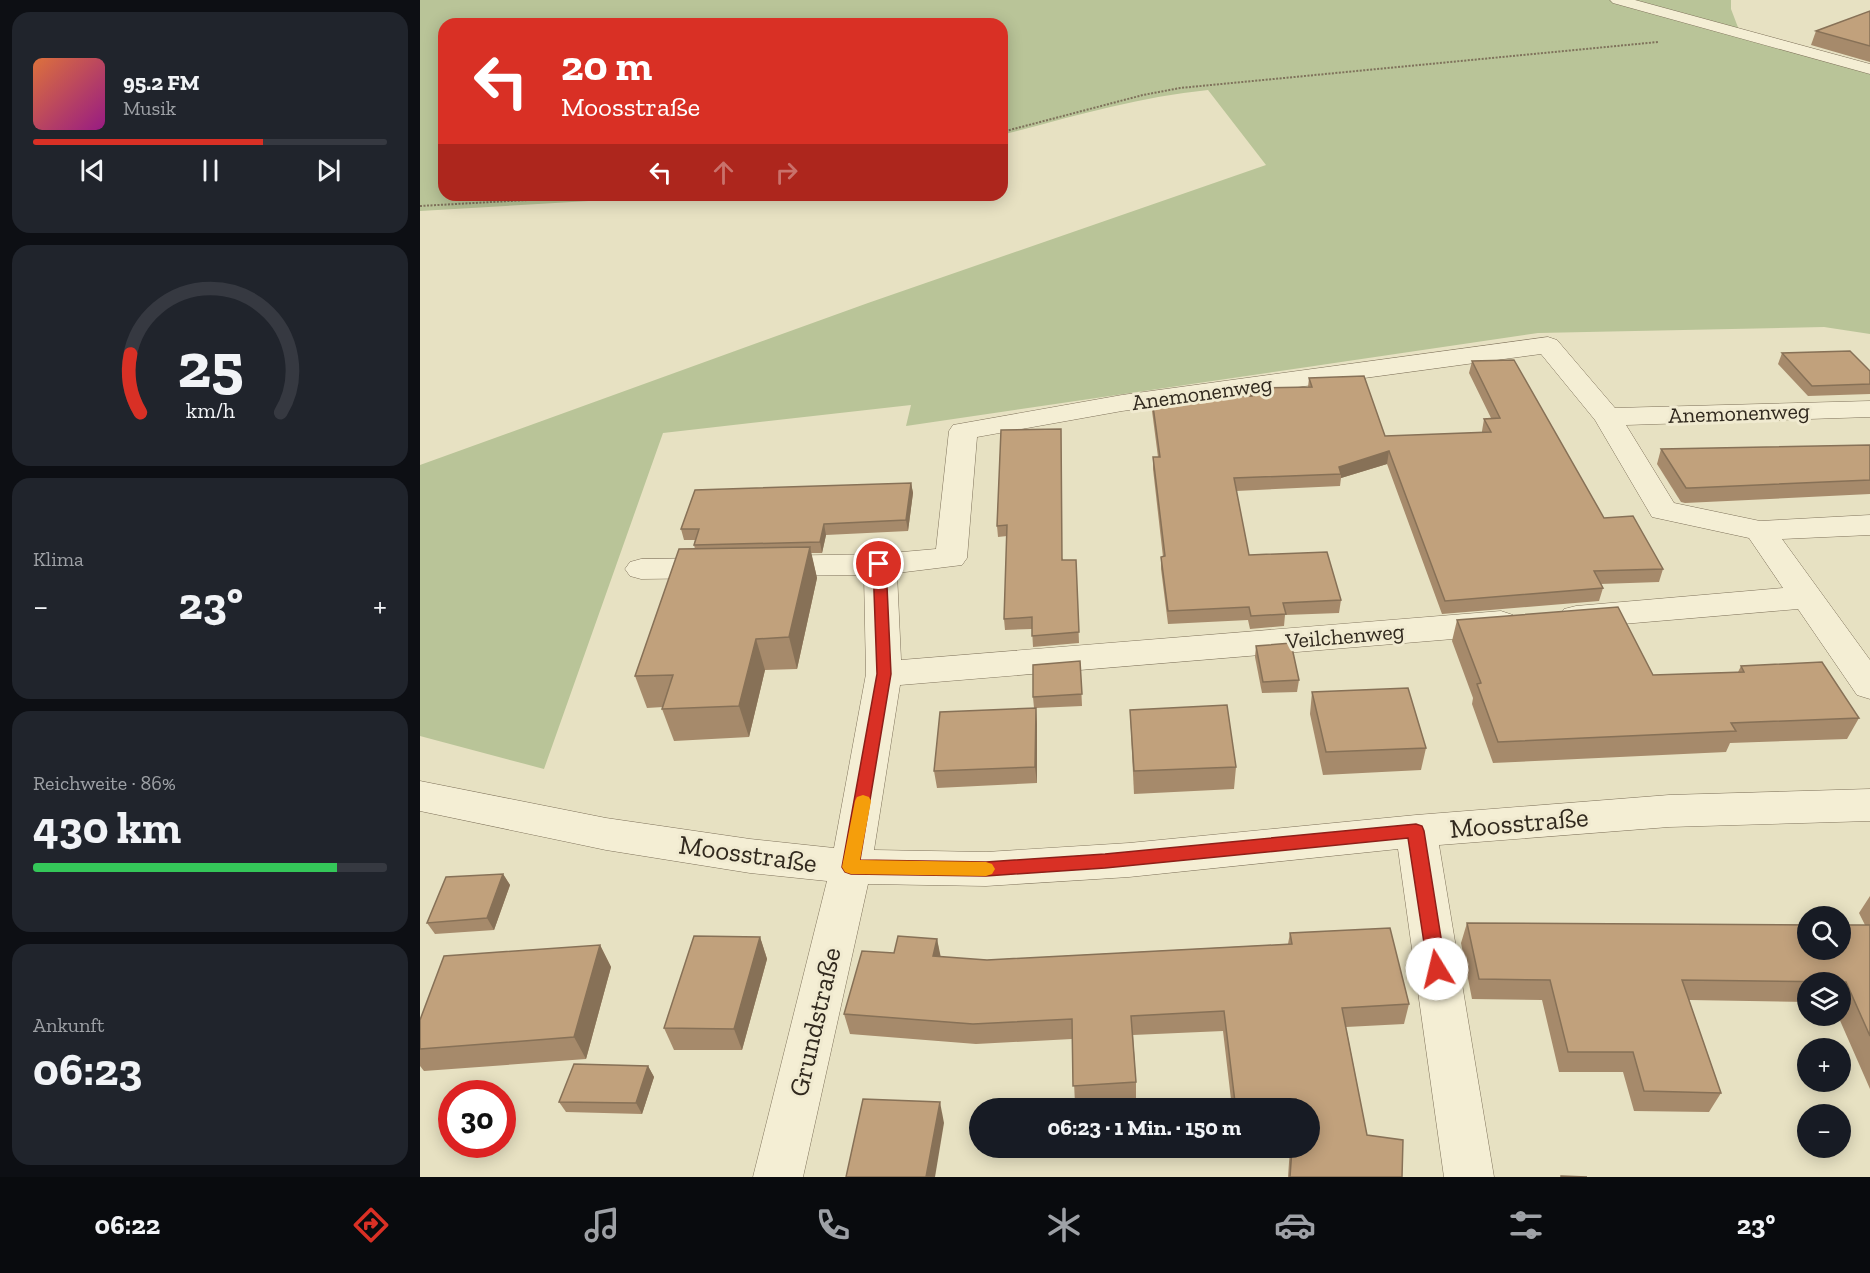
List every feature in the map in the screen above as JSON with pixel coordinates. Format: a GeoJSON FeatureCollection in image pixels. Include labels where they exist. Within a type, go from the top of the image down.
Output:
{"type":"FeatureCollection","features":[{"type":"Feature","properties":{"kind":"street"},"geometry":{"type":"LineString","coordinates":[[1618,0],[1870,69]]}},
{"type":"Feature","properties":{"kind":"street","name":"Anemonenweg"},"geometry":{"type":"LineString","coordinates":[[641,569],[879,564],[951,558],[963,430],[1122,404],[1548,345],[1608,417],[1663,510],[1760,531],[1870,525]]}},
{"type":"Feature","properties":{"kind":"street","name":"Anemonenweg"},"geometry":{"type":"LineString","coordinates":[[1608,417],[1870,409]]}},
{"type":"Feature","properties":{"kind":"street"},"geometry":{"type":"LineString","coordinates":[[1760,531],[1870,686]]}},
{"type":"Feature","properties":{"kind":"street"},"geometry":{"type":"LineString","coordinates":[[851,867],[884,674],[879,564]]}},
{"type":"Feature","properties":{"kind":"street","name":"Veilchenweg"},"geometry":{"type":"LineString","coordinates":[[884,674],[1806,597]]}},
{"type":"Feature","properties":{"kind":"street","name":"Moosstraße"},"geometry":{"type":"LineString","coordinates":[[420,796],[606,834],[750,856],[851,867],[986,869],[1117,861],[1416,831],[1669,811],[1870,805]]}},
{"type":"Feature","properties":{"kind":"street"},"geometry":{"type":"LineString","coordinates":[[1416,831],[1469,1177]]}},
{"type":"Feature","properties":{"kind":"street","name":"Grundstraße"},"geometry":{"type":"LineString","coordinates":[[778,1177],[851,867]]}},
{"type":"Feature","properties":{"kind":"path"},"geometry":{"type":"LineString","coordinates":[[1008,131],[1180,88],[1659,42]]}},
{"type":"Feature","properties":{"kind":"path"},"geometry":{"type":"LineString","coordinates":[[420,207],[518,201]]}},
{"type":"Feature","properties":{"kind":"green space"},"geometry":{"type":"Polygon","coordinates":[[[420,0],[1731,0],[1731,9],[1739,30],[1870,74],[1870,334],[1824,327],[1538,333],[906,426],[911,405],[663,433],[544,769],[420,736],[420,465],[868,303],[1266,165],[1208,90],[1130,103],[1008,133],[1008,18],[438,18],[438,201],[589,201],[420,211],[420,0]]]}},
{"type":"Feature","properties":{"kind":"building"},"geometry":{"type":"Polygon","coordinates":[[[1870,11],[1870,46],[1816,31],[1870,11]]]}},
{"type":"Feature","properties":{"kind":"building"},"geometry":{"type":"Polygon","coordinates":[[[1850,351],[1870,371],[1870,384],[1812,386],[1782,353],[1850,351]]]}},
{"type":"Feature","properties":{"kind":"building"},"geometry":{"type":"Polygon","coordinates":[[[1514,360],[1604,518],[1633,516],[1663,569],[1594,571],[1603,588],[1445,601],[1389,451],[1339,467],[1341,474],[1234,478],[1249,555],[1327,552],[1341,600],[1283,603],[1286,614],[1251,616],[1249,607],[1168,611],[1161,557],[1165,556],[1153,457],[1160,457],[1152,399],[1252,396],[1250,388],[1312,387],[1309,378],[1364,376],[1385,436],[1491,432],[1484,419],[1500,418],[1472,361],[1514,360]]]}},
{"type":"Feature","properties":{"kind":"building"},"geometry":{"type":"Polygon","coordinates":[[[1061,429],[1062,560],[1076,560],[1079,632],[1032,636],[1032,617],[1004,619],[1007,525],[997,526],[1001,430],[1061,429]]]}},
{"type":"Feature","properties":{"kind":"building"},"geometry":{"type":"Polygon","coordinates":[[[1870,445],[1870,480],[1690,488],[1686,488],[1661,449],[1870,445]]]}},
{"type":"Feature","properties":{"kind":"building"},"geometry":{"type":"Polygon","coordinates":[[[911,483],[906,520],[824,524],[820,542],[694,545],[699,529],[681,529],[695,490],[911,483]]]}},
{"type":"Feature","properties":{"kind":"building"},"geometry":{"type":"Polygon","coordinates":[[[810,547],[789,637],[756,639],[739,706],[662,709],[673,675],[635,676],[679,549],[810,547]]]}},
{"type":"Feature","properties":{"kind":"building"},"geometry":{"type":"Polygon","coordinates":[[[1618,607],[1653,675],[1744,672],[1741,666],[1822,662],[1859,718],[1731,723],[1736,731],[1498,742],[1477,684],[1481,683],[1457,620],[1618,607]]]}},
{"type":"Feature","properties":{"kind":"building"},"geometry":{"type":"Polygon","coordinates":[[[1291,643],[1299,680],[1263,682],[1256,646],[1291,643]]]}},
{"type":"Feature","properties":{"kind":"building"},"geometry":{"type":"Polygon","coordinates":[[[1080,661],[1082,694],[1033,697],[1033,665],[1080,661]]]}},
{"type":"Feature","properties":{"kind":"building"},"geometry":{"type":"Polygon","coordinates":[[[1408,688],[1426,748],[1326,752],[1312,692],[1408,688]]]}},
{"type":"Feature","properties":{"kind":"building"},"geometry":{"type":"Polygon","coordinates":[[[1227,705],[1236,767],[1134,771],[1130,710],[1227,705]]]}},
{"type":"Feature","properties":{"kind":"building"},"geometry":{"type":"Polygon","coordinates":[[[1036,708],[1035,767],[934,771],[940,712],[1036,708]]]}},
{"type":"Feature","properties":{"kind":"building"},"geometry":{"type":"Polygon","coordinates":[[[503,874],[487,918],[427,923],[446,877],[503,874]]]}},
{"type":"Feature","properties":{"kind":"building"},"geometry":{"type":"Polygon","coordinates":[[[1467,923],[1797,925],[1797,960],[1851,960],[1851,925],[1870,925],[1870,1036],[1851,993],[1851,972],[1797,972],[1797,981],[1682,980],[1721,1093],[1644,1091],[1633,1052],[1568,1052],[1550,980],[1479,979],[1467,923]]]}},
{"type":"Feature","properties":{"kind":"building"},"geometry":{"type":"Polygon","coordinates":[[[1390,928],[1409,1004],[1342,1008],[1367,1135],[1403,1140],[1402,1177],[1290,1177],[1291,1158],[1320,1158],[1320,1098],[1235,1098],[1224,1011],[1131,1016],[1136,1082],[1073,1086],[1072,1019],[973,1024],[844,1014],[862,951],[894,953],[898,936],[937,939],[933,956],[987,960],[1292,944],[1290,933],[1390,928]]]}},
{"type":"Feature","properties":{"kind":"building"},"geometry":{"type":"Polygon","coordinates":[[[694,936],[760,937],[734,1029],[664,1028],[694,936]]]}},
{"type":"Feature","properties":{"kind":"building"},"geometry":{"type":"Polygon","coordinates":[[[600,945],[574,1037],[420,1049],[420,1020],[444,956],[600,945]]]}},
{"type":"Feature","properties":{"kind":"building"},"geometry":{"type":"Polygon","coordinates":[[[574,1064],[648,1066],[636,1103],[559,1102],[574,1064]]]}},
{"type":"Feature","properties":{"kind":"building"},"geometry":{"type":"Polygon","coordinates":[[[863,1099],[940,1102],[926,1177],[846,1177],[863,1099]]]}},
{"type":"Feature","properties":{"kind":"slow traffic"},"geometry":{"type":"LineString","coordinates":[[863,801],[851,867],[986,869]]}},
{"type":"Feature","properties":{"kind":"route"},"geometry":{"type":"LineString","coordinates":[[879,564],[884,674],[851,867],[986,869],[1152,858],[1416,831],[1437,969]]}}]}
